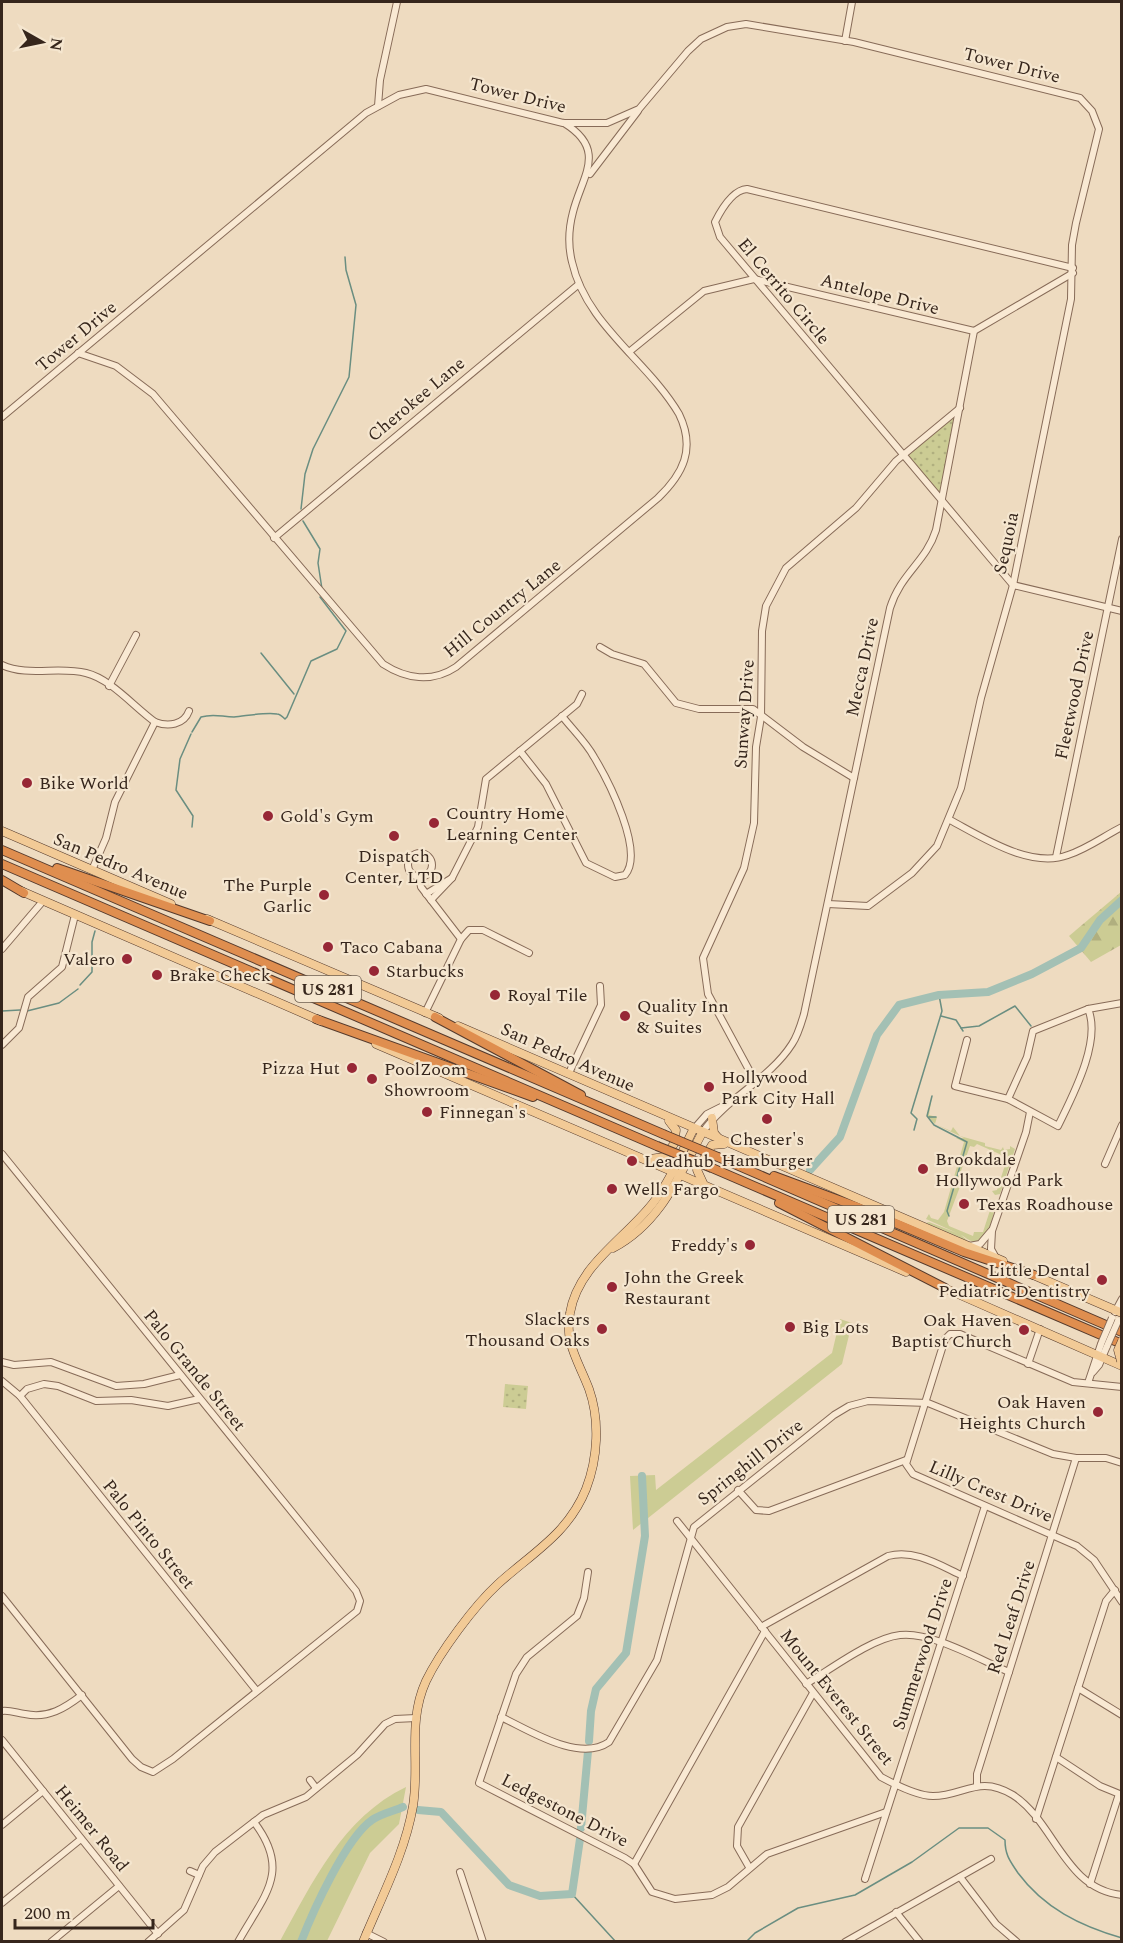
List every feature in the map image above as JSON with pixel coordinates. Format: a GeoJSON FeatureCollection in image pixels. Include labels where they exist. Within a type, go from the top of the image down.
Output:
{"type":"FeatureCollection","features":[{"type":"Feature","properties":{"kind":"highway"},"geometry":{"type":"LineString","coordinates":[[2,849],[210,921]]}},
{"type":"Feature","properties":{"kind":"highway","name":"US 281"},"geometry":{"type":"LineString","coordinates":[[2,849],[1081,1313],[1119,1319]]}},
{"type":"Feature","properties":{"kind":"highway","name":"US 281"},"geometry":{"type":"LineString","coordinates":[[2,864],[657,1146],[1122,1342]]}},
{"type":"Feature","properties":{"kind":"highway"},"geometry":{"type":"LineString","coordinates":[[2,882],[24,893]]}},
{"type":"Feature","properties":{"kind":"highway"},"geometry":{"type":"LineString","coordinates":[[435,1017],[604,1109]]}},
{"type":"Feature","properties":{"kind":"highway"},"geometry":{"type":"LineString","coordinates":[[316,1019],[572,1109]]}},
{"type":"Feature","properties":{"kind":"highway"},"geometry":{"type":"LineString","coordinates":[[730,1162],[765,1172],[855,1206],[964,1252],[1034,1275]]}},
{"type":"Feature","properties":{"kind":"highway"},"geometry":{"type":"LineString","coordinates":[[712,1168],[945,1288]]}},
{"type":"Feature","properties":{"kind":"main road","name":"San Pedro Avenue"},"geometry":{"type":"LineString","coordinates":[[2,831],[568,1073],[693,1130],[996,1258],[1119,1319]]}},
{"type":"Feature","properties":{"kind":"main road"},"geometry":{"type":"LineString","coordinates":[[24,893],[1122,1366]]}},
{"type":"Feature","properties":{"kind":"main road"},"geometry":{"type":"LineString","coordinates":[[648,1160],[664,1157],[674,1144],[676,1130],[663,1116]]}},
{"type":"Feature","properties":{"kind":"main road"},"geometry":{"type":"LineString","coordinates":[[712,1118],[714,1133],[725,1142]]}},
{"type":"Feature","properties":{"kind":"main road"},"geometry":{"type":"LineString","coordinates":[[363,1941],[393,1872],[411,1813],[415,1789],[416,1718],[426,1680],[443,1653],[488,1594],[547,1545],[564,1527],[586,1490],[596,1450],[595,1420],[589,1390],[571,1348],[568,1319],[576,1291],[595,1263],[608,1251],[644,1227],[662,1207],[666,1191],[693,1130]]}},
{"type":"Feature","properties":{"kind":"main road","name":"Mecca Drive"},"geometry":{"type":"LineString","coordinates":[[676,1172],[702,1133]]}},
{"type":"Feature","properties":{"kind":"main road"},"geometry":{"type":"LineString","coordinates":[[704,1185],[697,1170],[707,1150],[716,1144],[725,1142]]}},
{"type":"Feature","properties":{"kind":"main road"},"geometry":{"type":"LineString","coordinates":[[648,1160],[662,1176],[666,1191]]}},
{"type":"Feature","properties":{"kind":"main road"},"geometry":{"type":"LineString","coordinates":[[666,1191],[687,1183],[704,1185]]}},
{"type":"Feature","properties":{"kind":"main road"},"geometry":{"type":"LineString","coordinates":[[1122,1342],[1118,1350],[1122,1361]]}},
{"type":"Feature","properties":{"kind":"street"},"geometry":{"type":"LineString","coordinates":[[378,106],[380,80],[398,2]]}},
{"type":"Feature","properties":{"kind":"street"},"geometry":{"type":"LineString","coordinates":[[845,41],[852,2]]}},
{"type":"Feature","properties":{"kind":"street","name":"Tower Drive"},"geometry":{"type":"LineString","coordinates":[[2,417],[366,113],[408,92],[436,90],[563,123],[607,123],[639,109],[688,51],[711,33],[727,27],[762,26],[845,41],[1062,92],[1080,98],[1092,111]]}},
{"type":"Feature","properties":{"kind":"street","name":"Hill Country Lane"},"geometry":{"type":"LineString","coordinates":[[585,182],[639,109]]}},
{"type":"Feature","properties":{"kind":"street","name":"Sequoia"},"geometry":{"type":"LineString","coordinates":[[828,904],[868,906],[912,873],[937,846],[961,788],[981,699],[1013,585],[1071,299],[1072,245],[1098,129],[1092,111]]}},
{"type":"Feature","properties":{"kind":"street","name":"Hill Country Lane"},"geometry":{"type":"LineString","coordinates":[[78,354],[116,366],[145,386],[383,664],[403,675],[421,678],[452,670],[645,509],[678,476],[687,446],[682,420],[672,404],[592,309],[579,284],[571,261],[570,225],[576,200],[589,169],[587,150],[578,134],[563,123]]}},
{"type":"Feature","properties":{"kind":"street","name":"El Cerrito Circle"},"geometry":{"type":"LineString","coordinates":[[1013,585],[941,503],[754,279],[716,229],[718,216],[740,189],[764,192],[1073,271]]}},
{"type":"Feature","properties":{"kind":"street"},"geometry":{"type":"LineString","coordinates":[[975,331],[1073,271]]}},
{"type":"Feature","properties":{"kind":"street","name":"Antelope Drive"},"geometry":{"type":"LineString","coordinates":[[629,352],[704,291],[754,279],[975,331]]}},
{"type":"Feature","properties":{"kind":"street","name":"Cherokee Lane"},"geometry":{"type":"LineString","coordinates":[[274,538],[579,284]]}},
{"type":"Feature","properties":{"kind":"street","name":"Mecca Drive"},"geometry":{"type":"LineString","coordinates":[[702,1133],[712,1118],[779,1060],[799,1029],[809,1000],[894,593],[902,579],[933,541],[975,331]]}},
{"type":"Feature","properties":{"kind":"street","name":"Sunway Drive"},"geometry":{"type":"LineString","coordinates":[[755,1081],[708,994],[703,958],[749,852],[754,823],[756,747],[761,717],[762,631],[766,606],[786,568],[856,508],[902,456],[960,408]]}},
{"type":"Feature","properties":{"kind":"street","name":"Fleetwood Drive"},"geometry":{"type":"LineString","coordinates":[[1056,857],[1122,539]]}},
{"type":"Feature","properties":{"kind":"street"},"geometry":{"type":"LineString","coordinates":[[1013,585],[1122,611]]}},
{"type":"Feature","properties":{"kind":"street"},"geometry":{"type":"LineString","coordinates":[[109,686],[136,636]]}},
{"type":"Feature","properties":{"kind":"street"},"geometry":{"type":"LineString","coordinates":[[600,647],[612,654],[644,664],[676,703],[699,709],[753,709],[761,717],[854,778]]}},
{"type":"Feature","properties":{"kind":"street"},"geometry":{"type":"LineString","coordinates":[[2,665],[19,671],[82,672],[96,677],[155,722],[168,725],[179,722],[188,716],[189,711]]}},
{"type":"Feature","properties":{"kind":"street"},"geometry":{"type":"LineString","coordinates":[[428,897],[441,882],[452,878],[481,820],[482,791],[486,779],[577,704],[582,694]]}},
{"type":"Feature","properties":{"kind":"street"},"geometry":{"type":"LineString","coordinates":[[520,751],[546,784],[586,863],[615,877],[625,875],[629,867],[627,824],[594,757],[562,717]]}},
{"type":"Feature","properties":{"kind":"street"},"geometry":{"type":"LineString","coordinates":[[92,870],[106,838],[112,808],[155,722]]}},
{"type":"Feature","properties":{"kind":"street"},"geometry":{"type":"LineString","coordinates":[[950,819],[1007,850],[1056,857],[1067,856],[1122,827]]}},
{"type":"Feature","properties":{"kind":"street"},"geometry":{"type":"LineString","coordinates":[[419,877],[428,875],[433,863],[429,856],[421,852],[411,856],[408,863],[411,873],[419,877],[428,897],[461,939]]}},
{"type":"Feature","properties":{"kind":"street"},"geometry":{"type":"LineString","coordinates":[[2,949],[43,901]]}},
{"type":"Feature","properties":{"kind":"street"},"geometry":{"type":"LineString","coordinates":[[2,1045],[19,1028],[28,997],[62,967],[75,915]]}},
{"type":"Feature","properties":{"kind":"street"},"geometry":{"type":"LineString","coordinates":[[425,1013],[461,939],[469,930],[478,928],[529,953]]}},
{"type":"Feature","properties":{"kind":"street"},"geometry":{"type":"LineString","coordinates":[[568,1073],[601,1005],[600,987]]}},
{"type":"Feature","properties":{"kind":"street"},"geometry":{"type":"LineString","coordinates":[[1008,1099],[1028,1057],[1033,1031],[1088,1009],[1122,1003]]}},
{"type":"Feature","properties":{"kind":"street"},"geometry":{"type":"LineString","coordinates":[[967,1040],[955,1086],[1008,1099],[1058,1126],[1084,1066],[1092,1023],[1088,1009]]}},
{"type":"Feature","properties":{"kind":"street","name":"Mecca Drive"},"geometry":{"type":"LineString","coordinates":[[693,1130],[707,1114],[727,1104]]}},
{"type":"Feature","properties":{"kind":"street"},"geometry":{"type":"LineString","coordinates":[[996,1258],[991,1249],[992,1231],[1033,1113]]}},
{"type":"Feature","properties":{"kind":"street"},"geometry":{"type":"LineString","coordinates":[[1104,1164],[1122,1125]]}},
{"type":"Feature","properties":{"kind":"street","name":"Palo Grande Street"},"geometry":{"type":"LineString","coordinates":[[2,1154],[356,1591],[360,1606],[357,1611],[256,1690]]}},
{"type":"Feature","properties":{"kind":"street"},"geometry":{"type":"LineString","coordinates":[[968,1246],[980,1244],[992,1231]]}},
{"type":"Feature","properties":{"kind":"street"},"geometry":{"type":"LineString","coordinates":[[1088,1383],[1104,1345],[1119,1319],[1122,1299]]}},
{"type":"Feature","properties":{"kind":"street"},"geometry":{"type":"LineString","coordinates":[[1028,1364],[1040,1329]]}},
{"type":"Feature","properties":{"kind":"street"},"geometry":{"type":"LineString","coordinates":[[906,1460],[945,1339],[950,1334],[960,1334],[1073,1382],[1122,1387]]}},
{"type":"Feature","properties":{"kind":"street"},"geometry":{"type":"LineString","coordinates":[[2,1362],[14,1365],[51,1362],[116,1386],[144,1384],[180,1375]]}},
{"type":"Feature","properties":{"kind":"street","name":"Palo Pinto Street"},"geometry":{"type":"LineString","coordinates":[[2,1381],[20,1396],[256,1690]]}},
{"type":"Feature","properties":{"kind":"street"},"geometry":{"type":"LineString","coordinates":[[20,1396],[27,1389],[44,1384],[58,1386],[96,1401],[130,1400],[168,1406],[199,1399]]}},
{"type":"Feature","properties":{"kind":"street","name":"Springhill Drive"},"geometry":{"type":"LineString","coordinates":[[501,1716],[562,1746],[598,1748],[609,1742],[657,1660],[688,1553],[690,1537],[699,1521],[842,1410],[868,1401],[924,1402],[1040,1449],[1076,1458],[1106,1458],[1122,1463]]}},
{"type":"Feature","properties":{"kind":"street","name":"Red Leaf Drive"},"geometry":{"type":"LineString","coordinates":[[976,1785],[977,1774],[1076,1458]]}},
{"type":"Feature","properties":{"kind":"street","name":"Lilly Crest Drive"},"geometry":{"type":"LineString","coordinates":[[738,1490],[756,1510],[769,1511],[906,1460],[908,1469],[913,1474],[1053,1534],[1088,1554],[1122,1602]]}},
{"type":"Feature","properties":{"kind":"street","name":"Summerwood Drive"},"geometry":{"type":"LineString","coordinates":[[865,1879],[985,1506]]}},
{"type":"Feature","properties":{"kind":"street","name":"Mount Everest Street"},"geometry":{"type":"LineString","coordinates":[[677,1521],[879,1775],[934,1796],[976,1785],[1011,1794],[1036,1819],[1071,1867],[1090,1884],[1122,1895]]}},
{"type":"Feature","properties":{"kind":"street"},"geometry":{"type":"LineString","coordinates":[[634,1864],[763,1629],[888,1556],[905,1554],[916,1556],[963,1576]]}},
{"type":"Feature","properties":{"kind":"street"},"geometry":{"type":"LineString","coordinates":[[501,1716],[523,1662],[569,1624],[579,1612],[588,1572]]}},
{"type":"Feature","properties":{"kind":"street"},"geometry":{"type":"LineString","coordinates":[[1036,1819],[1106,1601],[1115,1590]]}},
{"type":"Feature","properties":{"kind":"street"},"geometry":{"type":"LineString","coordinates":[[2,1596],[132,1759],[145,1769],[155,1772],[256,1690]]}},
{"type":"Feature","properties":{"kind":"street"},"geometry":{"type":"LineString","coordinates":[[806,1684],[891,1637],[911,1635],[940,1643],[1009,1672]]}},
{"type":"Feature","properties":{"kind":"street"},"geometry":{"type":"LineString","coordinates":[[1078,1688],[1122,1715]]}},
{"type":"Feature","properties":{"kind":"street"},"geometry":{"type":"LineString","coordinates":[[749,1868],[737,1846],[738,1827],[813,1693]]}},
{"type":"Feature","properties":{"kind":"street"},"geometry":{"type":"LineString","coordinates":[[2,1710],[30,1715],[48,1714],[65,1708],[82,1695]]}},
{"type":"Feature","properties":{"kind":"street","name":"Ledgestone Drive"},"geometry":{"type":"LineString","coordinates":[[501,1716],[479,1783],[634,1864],[652,1892],[675,1899],[712,1895],[728,1887],[771,1852],[886,1812]]}},
{"type":"Feature","properties":{"kind":"street"},"geometry":{"type":"LineString","coordinates":[[148,1941],[184,1910],[199,1875],[215,1852],[272,1810],[298,1801],[316,1788],[359,1753],[384,1724],[395,1719],[416,1718]]}},
{"type":"Feature","properties":{"kind":"street","name":"Heimer Road"},"geometry":{"type":"LineString","coordinates":[[3,1744],[158,1934]]}},
{"type":"Feature","properties":{"kind":"street"},"geometry":{"type":"LineString","coordinates":[[1056,1757],[1100,1786],[1120,1795],[1090,1884]]}},
{"type":"Feature","properties":{"kind":"street"},"geometry":{"type":"LineString","coordinates":[[310,1780],[316,1788]]}},
{"type":"Feature","properties":{"kind":"street"},"geometry":{"type":"LineString","coordinates":[[2,1825],[43,1791]]}},
{"type":"Feature","properties":{"kind":"street"},"geometry":{"type":"LineString","coordinates":[[238,1941],[268,1888],[273,1872],[272,1851],[254,1822]]}},
{"type":"Feature","properties":{"kind":"street"},"geometry":{"type":"LineString","coordinates":[[2,1903],[81,1839]]}},
{"type":"Feature","properties":{"kind":"street"},"geometry":{"type":"LineString","coordinates":[[845,1941],[991,1859]]}},
{"type":"Feature","properties":{"kind":"street"},"geometry":{"type":"LineString","coordinates":[[190,1871],[199,1875]]}},
{"type":"Feature","properties":{"kind":"street"},"geometry":{"type":"LineString","coordinates":[[460,1872],[483,1941]]}},
{"type":"Feature","properties":{"kind":"street"},"geometry":{"type":"LineString","coordinates":[[960,1877],[996,1923],[1017,1941]]}},
{"type":"Feature","properties":{"kind":"street"},"geometry":{"type":"LineString","coordinates":[[51,1941],[119,1886]]}},
{"type":"Feature","properties":{"kind":"street"},"geometry":{"type":"LineString","coordinates":[[896,1912],[920,1941]]}},
{"type":"Feature","properties":{"kind":"street"},"geometry":{"type":"LineString","coordinates":[[366,1933],[384,1941]]}},
{"type":"Feature","properties":{"kind":"green space"},"geometry":{"type":"Polygon","coordinates":[[[953,415],[957,415],[940,494],[907,456],[953,415]]]}},
{"type":"Feature","properties":{"kind":"green space"},"geometry":{"type":"Polygon","coordinates":[[[1121,892],[1121,945],[1091,962],[1069,936],[1121,892]]]}},
{"type":"Feature","properties":{"kind":"green space"},"geometry":{"type":"Polygon","coordinates":[[[932,1096],[929,1115],[937,1117],[935,1124],[927,1116],[932,1096]]]}},
{"type":"Feature","properties":{"kind":"green space"},"geometry":{"type":"Polygon","coordinates":[[[935,1124],[951,1131],[953,1127],[960,1136],[985,1143],[985,1146],[1001,1150],[1003,1147],[1004,1150],[1010,1149],[1010,1146],[1015,1149],[1000,1194],[995,1195],[992,1191],[997,1190],[1006,1162],[1003,1160],[1004,1156],[977,1144],[974,1147],[970,1146],[957,1182],[961,1184],[947,1221],[949,1226],[973,1236],[974,1232],[983,1232],[992,1204],[988,1203],[994,1200],[996,1204],[990,1227],[979,1241],[974,1242],[961,1235],[968,1241],[926,1223],[929,1222],[957,1233],[926,1219],[929,1214],[931,1218],[938,1220],[944,1212],[964,1142],[956,1138],[964,1138],[935,1124]]]}},
{"type":"Feature","properties":{"kind":"green space"},"geometry":{"type":"Polygon","coordinates":[[[840,1319],[852,1323],[842,1364],[633,1530],[630,1476],[655,1475],[656,1490],[832,1353],[840,1319]]]}},
{"type":"Feature","properties":{"kind":"green space"},"geometry":{"type":"Polygon","coordinates":[[[505,1384],[528,1386],[526,1409],[503,1407],[505,1384]]]}},
{"type":"Feature","properties":{"kind":"green space"},"geometry":{"type":"Polygon","coordinates":[[[406,1787],[399,1824],[370,1853],[327,1941],[280,1941],[317,1875],[347,1834],[384,1800],[406,1787]]]}},
{"type":"Feature","properties":{"kind":"waterway"},"geometry":{"type":"LineString","coordinates":[[301,509],[305,474],[313,449],[349,377],[356,305],[346,270],[345,257]]}},
{"type":"Feature","properties":{"kind":"waterway"},"geometry":{"type":"LineString","coordinates":[[303,521],[320,549],[318,563],[322,589]]}},
{"type":"Feature","properties":{"kind":"waterway"},"geometry":{"type":"LineString","coordinates":[[192,732],[201,717],[206,716],[279,714],[285,719],[287,717],[311,661],[337,649],[346,631],[320,597]]}},
{"type":"Feature","properties":{"kind":"waterway"},"geometry":{"type":"LineString","coordinates":[[261,653],[294,694]]}},
{"type":"Feature","properties":{"kind":"waterway"},"geometry":{"type":"LineString","coordinates":[[191,734],[180,759],[176,790],[193,816],[192,827]]}},
{"type":"Feature","properties":{"kind":"waterway"},"geometry":{"type":"LineString","coordinates":[[810,1170],[840,1137],[877,1035],[899,1005],[939,995],[988,992],[1032,974],[1081,948],[1100,920],[1122,900]]}},
{"type":"Feature","properties":{"kind":"waterway"},"geometry":{"type":"LineString","coordinates":[[80,985],[92,972],[92,942],[95,931]]}},
{"type":"Feature","properties":{"kind":"waterway"},"geometry":{"type":"LineString","coordinates":[[27,1011],[59,1003],[78,989]]}},
{"type":"Feature","properties":{"kind":"waterway"},"geometry":{"type":"LineString","coordinates":[[914,1130],[917,1119],[911,1113],[942,1011],[939,995]]}},
{"type":"Feature","properties":{"kind":"waterway"},"geometry":{"type":"LineString","coordinates":[[961,1028],[979,1026],[1015,1006],[1031,1026]]}},
{"type":"Feature","properties":{"kind":"waterway"},"geometry":{"type":"LineString","coordinates":[[2,1011],[20,1010]]}},
{"type":"Feature","properties":{"kind":"waterway"},"geometry":{"type":"LineString","coordinates":[[941,1016],[956,1020],[963,1031]]}},
{"type":"Feature","properties":{"kind":"waterway"},"geometry":{"type":"LineString","coordinates":[[932,1096],[927,1116],[934,1125],[967,1142],[947,1211],[949,1216]]}},
{"type":"Feature","properties":{"kind":"waterway"},"geometry":{"type":"LineString","coordinates":[[929,1117],[936,1117]]}},
{"type":"Feature","properties":{"kind":"waterway"},"geometry":{"type":"LineString","coordinates":[[589,1741],[591,1711],[596,1689],[626,1653],[645,1536],[642,1476]]}},
{"type":"Feature","properties":{"kind":"waterway"},"geometry":{"type":"LineString","coordinates":[[581,1828],[588,1751]]}},
{"type":"Feature","properties":{"kind":"waterway"},"geometry":{"type":"LineString","coordinates":[[301,1942],[322,1895],[352,1842],[372,1820],[403,1807]]}},
{"type":"Feature","properties":{"kind":"waterway"},"geometry":{"type":"LineString","coordinates":[[418,1810],[441,1812],[509,1885],[540,1896],[572,1894],[580,1839]]}},
{"type":"Feature","properties":{"kind":"waterway"},"geometry":{"type":"LineString","coordinates":[[746,1942],[755,1933],[798,1908],[855,1895],[912,1862],[959,1828],[988,1828],[1005,1840],[1007,1854],[1018,1873],[1051,1906],[1092,1928],[1122,1938]]}},
{"type":"Feature","properties":{"kind":"waterway"},"geometry":{"type":"LineString","coordinates":[[572,1894],[616,1942]]}},
{"type":"Feature","properties":{"kind":"place","name":"Bike World"},"geometry":{"type":"Point","coordinates":[27,783]}},
{"type":"Feature","properties":{"kind":"place","name":"Gold's Gym"},"geometry":{"type":"Point","coordinates":[268,816]}},
{"type":"Feature","properties":{"kind":"place","name":"Country Home Learning Center"},"geometry":{"type":"Point","coordinates":[434,823]}},
{"type":"Feature","properties":{"kind":"place","name":"Dispatch Center, LTD"},"geometry":{"type":"Point","coordinates":[394,836]}},
{"type":"Feature","properties":{"kind":"place","name":"The Purple Garlic"},"geometry":{"type":"Point","coordinates":[324,895]}},
{"type":"Feature","properties":{"kind":"place","name":"Taco Cabana"},"geometry":{"type":"Point","coordinates":[328,947]}},
{"type":"Feature","properties":{"kind":"place","name":"Valero"},"geometry":{"type":"Point","coordinates":[127,959]}},
{"type":"Feature","properties":{"kind":"place","name":"Starbucks"},"geometry":{"type":"Point","coordinates":[374,971]}},
{"type":"Feature","properties":{"kind":"place","name":"Brake Check"},"geometry":{"type":"Point","coordinates":[157,975]}},
{"type":"Feature","properties":{"kind":"place","name":"Royal Tile"},"geometry":{"type":"Point","coordinates":[495,995]}},
{"type":"Feature","properties":{"kind":"place","name":"Quality Inn & Suites"},"geometry":{"type":"Point","coordinates":[625,1016]}},
{"type":"Feature","properties":{"kind":"place","name":"Pizza Hut"},"geometry":{"type":"Point","coordinates":[352,1068]}},
{"type":"Feature","properties":{"kind":"place","name":"PoolZoom Showroom"},"geometry":{"type":"Point","coordinates":[372,1079]}},
{"type":"Feature","properties":{"kind":"place","name":"Hollywood Park City Hall"},"geometry":{"type":"Point","coordinates":[709,1087]}},
{"type":"Feature","properties":{"kind":"place","name":"Finnegan's"},"geometry":{"type":"Point","coordinates":[427,1112]}},
{"type":"Feature","properties":{"kind":"place","name":"Chester's Hamburger"},"geometry":{"type":"Point","coordinates":[767,1119]}},
{"type":"Feature","properties":{"kind":"place","name":"Leadhub"},"geometry":{"type":"Point","coordinates":[632,1161]}},
{"type":"Feature","properties":{"kind":"place","name":"Brookdale Hollywood Park"},"geometry":{"type":"Point","coordinates":[923,1169]}},
{"type":"Feature","properties":{"kind":"place","name":"Wells Fargo"},"geometry":{"type":"Point","coordinates":[612,1189]}},
{"type":"Feature","properties":{"kind":"place","name":"Texas Roadhouse"},"geometry":{"type":"Point","coordinates":[964,1204]}},
{"type":"Feature","properties":{"kind":"place","name":"Freddy's"},"geometry":{"type":"Point","coordinates":[750,1245]}},
{"type":"Feature","properties":{"kind":"place","name":"Little Dental Pediatric Dentistry"},"geometry":{"type":"Point","coordinates":[1102,1280]}},
{"type":"Feature","properties":{"kind":"place","name":"John the Greek Restaurant"},"geometry":{"type":"Point","coordinates":[612,1287]}},
{"type":"Feature","properties":{"kind":"place","name":"Big Lots"},"geometry":{"type":"Point","coordinates":[790,1327]}},
{"type":"Feature","properties":{"kind":"place","name":"Slackers Thousand Oaks"},"geometry":{"type":"Point","coordinates":[602,1329]}},
{"type":"Feature","properties":{"kind":"place","name":"Oak Haven Baptist Church"},"geometry":{"type":"Point","coordinates":[1024,1330]}},
{"type":"Feature","properties":{"kind":"place","name":"Oak Haven Heights Church"},"geometry":{"type":"Point","coordinates":[1098,1412]}}]}
